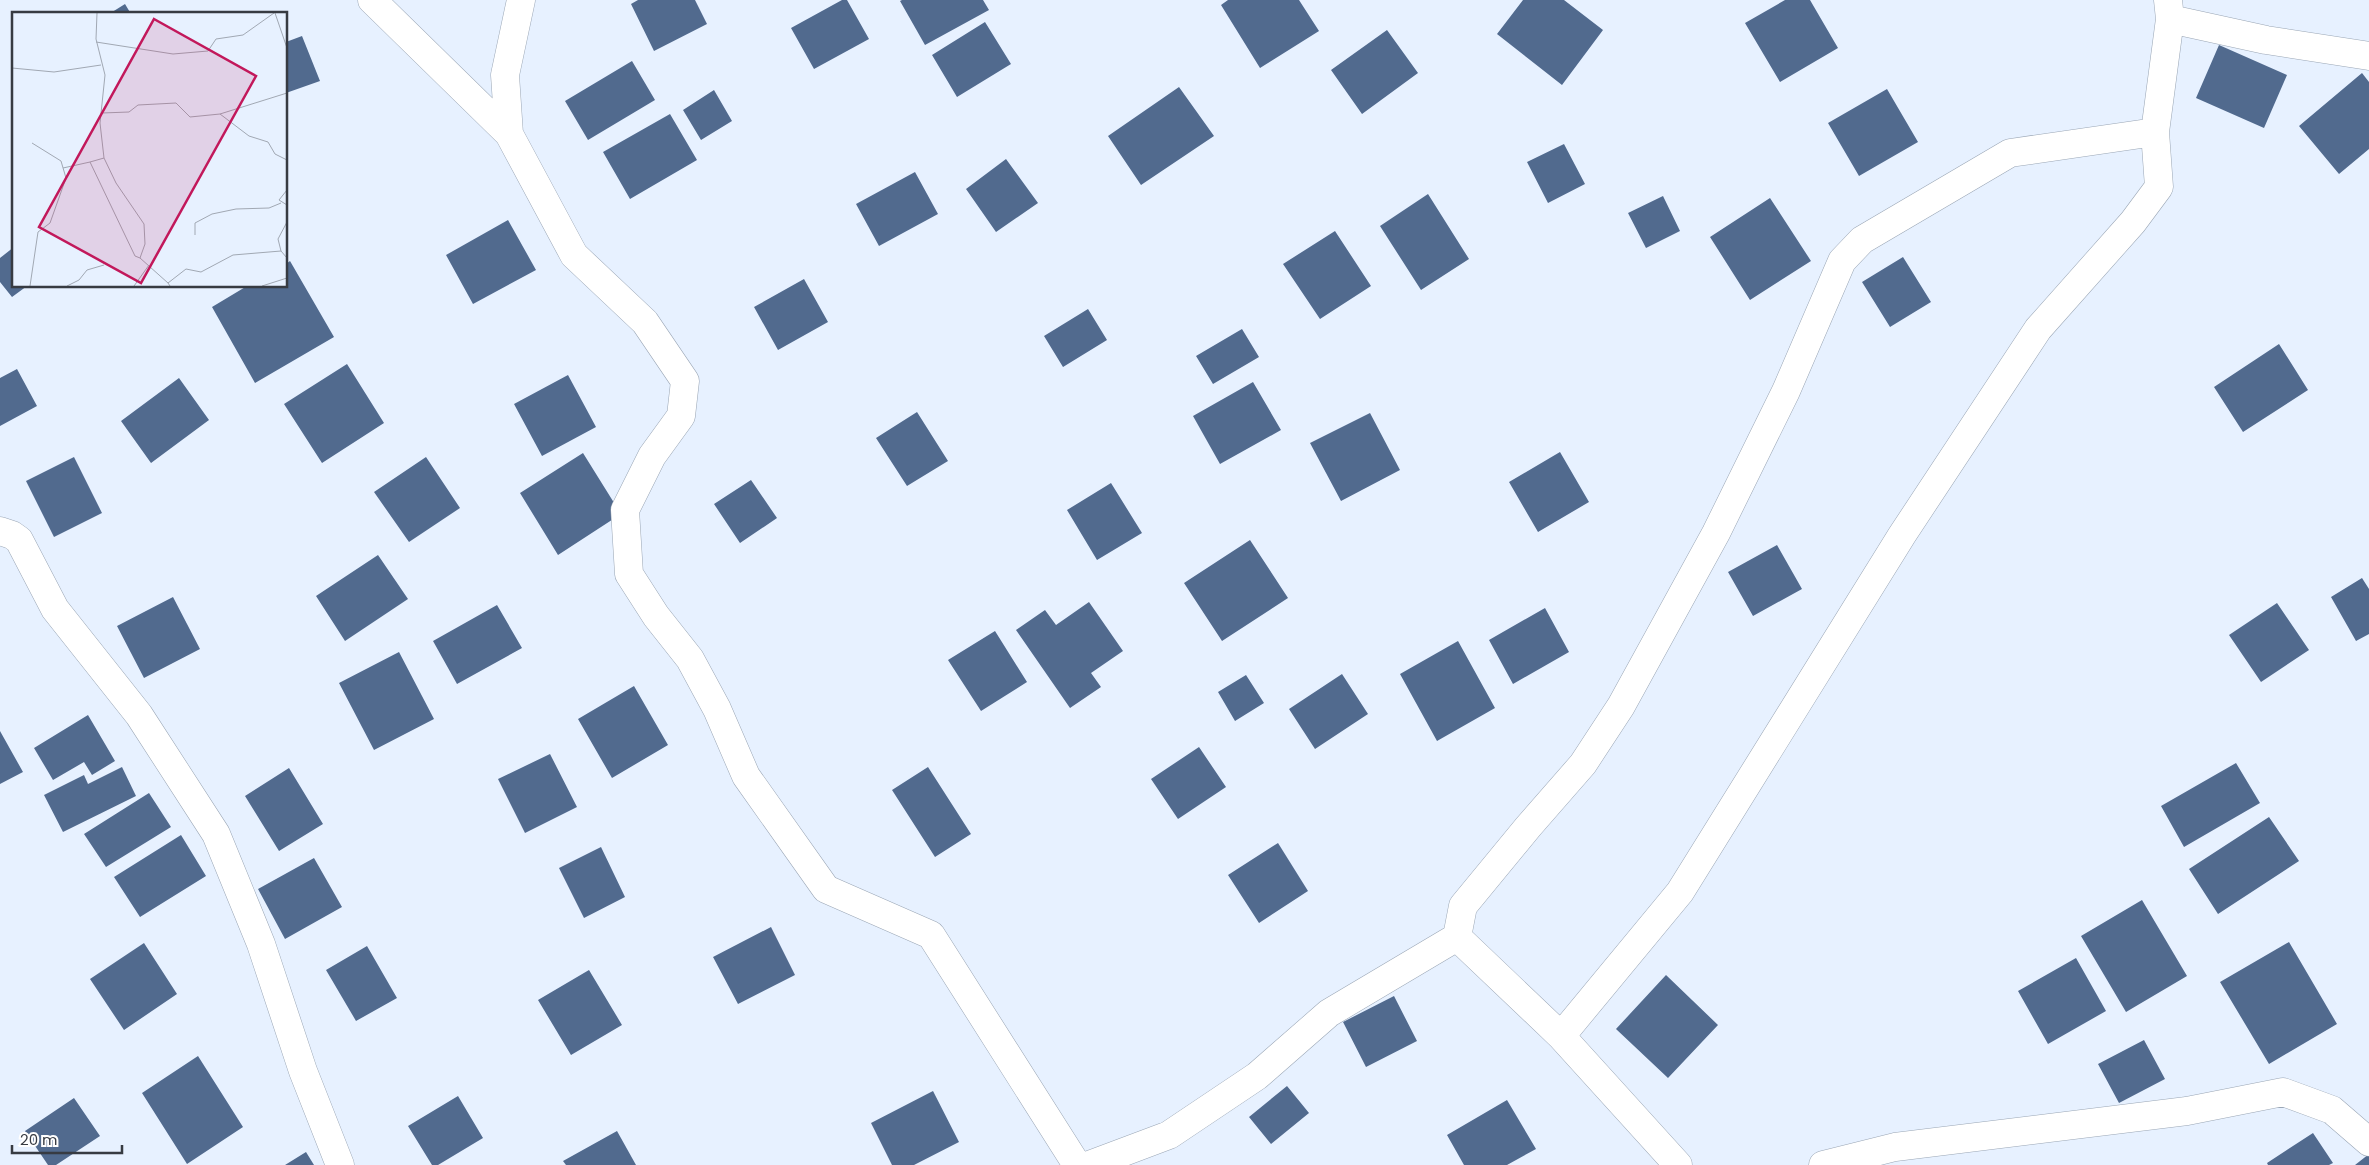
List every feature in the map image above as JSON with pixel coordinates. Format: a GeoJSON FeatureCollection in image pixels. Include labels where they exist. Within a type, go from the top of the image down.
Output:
{"type":"FeatureCollection","features":[{"type":"Feature","properties":{"kind":"street"},"geometry":{"type":"LineString","coordinates":[[372,0],[510,134],[574,255],[645,322],[685,380],[681,416],[652,456],[625,510],[629,574],[656,616],[690,659],[717,709],[746,776],[826,889],[930,935],[1077,1165]]}},
{"type":"Feature","properties":{"kind":"street"},"geometry":{"type":"LineString","coordinates":[[510,134],[505,75],[521,0]]}},
{"type":"Feature","properties":{"kind":"street"},"geometry":{"type":"LineString","coordinates":[[1561,1036],[1680,892],[1902,535],[2038,329],[2133,222],[2159,188],[2155,132],[2169,10],[2266,40],[2369,56]]}},
{"type":"Feature","properties":{"kind":"street"},"geometry":{"type":"LineString","coordinates":[[1458,937],[1463,906],[1528,826],[1583,764],[1621,706],[1716,533],[1786,391],[1842,261],[1862,240],[2010,153],[2155,132]]}},
{"type":"Feature","properties":{"kind":"street"},"geometry":{"type":"LineString","coordinates":[[0,531],[12,535],[19,540],[55,609],[139,715],[216,834],[261,944],[303,1071],[340,1165]]}},
{"type":"Feature","properties":{"kind":"street"},"geometry":{"type":"LineString","coordinates":[[1458,937],[1561,1036],[1678,1165]]}},
{"type":"Feature","properties":{"kind":"street"},"geometry":{"type":"LineString","coordinates":[[1090,1165],[1169,1135],[1257,1076],[1329,1013],[1458,937]]}},
{"type":"Feature","properties":{"kind":"street"},"geometry":{"type":"LineString","coordinates":[[1823,1165],[1895,1147],[2188,1111],[2283,1092],[2332,1110],[2369,1142]]}},
{"type":"Feature","properties":{"kind":"building"},"geometry":{"type":"Polygon","coordinates":[[[638,0],[695,0],[707,24],[654,51],[631,4],[638,0]]]}},
{"type":"Feature","properties":{"kind":"building"},"geometry":{"type":"Polygon","coordinates":[[[842,0],[847,0],[869,39],[814,69],[791,28],[842,0]]]}},
{"type":"Feature","properties":{"kind":"building"},"geometry":{"type":"Polygon","coordinates":[[[983,0],[989,10],[925,45],[900,1],[983,0]]]}},
{"type":"Feature","properties":{"kind":"building"},"geometry":{"type":"Polygon","coordinates":[[[1228,0],[1299,0],[1319,31],[1260,68],[1221,5],[1228,0]]]}},
{"type":"Feature","properties":{"kind":"building"},"geometry":{"type":"Polygon","coordinates":[[[1523,0],[1564,0],[1603,30],[1562,85],[1497,34],[1523,0]]]}},
{"type":"Feature","properties":{"kind":"building"},"geometry":{"type":"Polygon","coordinates":[[[1785,0],[1810,0],[1838,48],[1780,82],[1745,23],[1785,0]]]}},
{"type":"Feature","properties":{"kind":"building"},"geometry":{"type":"Polygon","coordinates":[[[125,4],[130,12],[112,12],[125,4]]]}},
{"type":"Feature","properties":{"kind":"building"},"geometry":{"type":"Polygon","coordinates":[[[985,22],[1011,64],[957,97],[932,55],[985,22]]]}},
{"type":"Feature","properties":{"kind":"building"},"geometry":{"type":"Polygon","coordinates":[[[1387,30],[1418,73],[1362,114],[1331,70],[1387,30]]]}},
{"type":"Feature","properties":{"kind":"building"},"geometry":{"type":"Polygon","coordinates":[[[302,36],[320,81],[288,92],[288,41],[302,36]]]}},
{"type":"Feature","properties":{"kind":"building"},"geometry":{"type":"Polygon","coordinates":[[[2219,45],[2287,75],[2264,128],[2196,98],[2219,45]]]}},
{"type":"Feature","properties":{"kind":"building"},"geometry":{"type":"Polygon","coordinates":[[[632,61],[655,100],[588,140],[565,101],[632,61]]]}},
{"type":"Feature","properties":{"kind":"building"},"geometry":{"type":"Polygon","coordinates":[[[2362,73],[2369,82],[2369,149],[2339,174],[2299,126],[2362,73]]]}},
{"type":"Feature","properties":{"kind":"building"},"geometry":{"type":"Polygon","coordinates":[[[1179,87],[1214,136],[1141,185],[1108,136],[1179,87]]]}},
{"type":"Feature","properties":{"kind":"building"},"geometry":{"type":"Polygon","coordinates":[[[1887,89],[1918,142],[1859,176],[1828,123],[1887,89]]]}},
{"type":"Feature","properties":{"kind":"building"},"geometry":{"type":"Polygon","coordinates":[[[714,90],[732,121],[701,140],[683,110],[714,90]]]}},
{"type":"Feature","properties":{"kind":"building"},"geometry":{"type":"Polygon","coordinates":[[[670,114],[697,160],[630,199],[603,152],[670,114]]]}},
{"type":"Feature","properties":{"kind":"building"},"geometry":{"type":"Polygon","coordinates":[[[1564,144],[1585,184],[1548,203],[1527,162],[1564,144]]]}},
{"type":"Feature","properties":{"kind":"building"},"geometry":{"type":"Polygon","coordinates":[[[1006,159],[1038,203],[996,232],[966,189],[1006,159]]]}},
{"type":"Feature","properties":{"kind":"building"},"geometry":{"type":"Polygon","coordinates":[[[915,172],[938,214],[879,246],[856,204],[915,172]]]}},
{"type":"Feature","properties":{"kind":"building"},"geometry":{"type":"Polygon","coordinates":[[[1428,194],[1469,259],[1421,290],[1380,226],[1428,194]]]}},
{"type":"Feature","properties":{"kind":"building"},"geometry":{"type":"Polygon","coordinates":[[[1663,196],[1680,231],[1646,248],[1628,213],[1663,196]]]}},
{"type":"Feature","properties":{"kind":"building"},"geometry":{"type":"Polygon","coordinates":[[[1770,198],[1811,261],[1750,300],[1710,237],[1770,198]]]}},
{"type":"Feature","properties":{"kind":"building"},"geometry":{"type":"Polygon","coordinates":[[[508,220],[536,270],[473,304],[446,255],[508,220]]]}},
{"type":"Feature","properties":{"kind":"building"},"geometry":{"type":"Polygon","coordinates":[[[1335,231],[1371,286],[1320,319],[1283,264],[1335,231]]]}},
{"type":"Feature","properties":{"kind":"building"},"geometry":{"type":"Polygon","coordinates":[[[12,249],[12,288],[24,288],[12,297],[0,282],[0,258],[12,249]]]}},
{"type":"Feature","properties":{"kind":"building"},"geometry":{"type":"Polygon","coordinates":[[[1903,257],[1931,302],[1890,327],[1862,282],[1903,257]]]}},
{"type":"Feature","properties":{"kind":"building"},"geometry":{"type":"Polygon","coordinates":[[[290,261],[334,337],[255,383],[212,307],[244,288],[288,288],[288,262],[290,261]]]}},
{"type":"Feature","properties":{"kind":"building"},"geometry":{"type":"Polygon","coordinates":[[[804,279],[828,322],[778,350],[754,307],[804,279]]]}},
{"type":"Feature","properties":{"kind":"building"},"geometry":{"type":"Polygon","coordinates":[[[1088,309],[1107,340],[1063,367],[1044,336],[1088,309]]]}},
{"type":"Feature","properties":{"kind":"building"},"geometry":{"type":"Polygon","coordinates":[[[1242,329],[1259,357],[1213,384],[1196,356],[1242,329]]]}},
{"type":"Feature","properties":{"kind":"building"},"geometry":{"type":"Polygon","coordinates":[[[2279,344],[2308,390],[2243,432],[2214,387],[2279,344]]]}},
{"type":"Feature","properties":{"kind":"building"},"geometry":{"type":"Polygon","coordinates":[[[347,364],[384,423],[322,463],[284,404],[347,364]]]}},
{"type":"Feature","properties":{"kind":"building"},"geometry":{"type":"Polygon","coordinates":[[[17,369],[37,406],[0,426],[0,378],[17,369]]]}},
{"type":"Feature","properties":{"kind":"building"},"geometry":{"type":"Polygon","coordinates":[[[568,375],[596,427],[542,456],[514,404],[568,375]]]}},
{"type":"Feature","properties":{"kind":"building"},"geometry":{"type":"Polygon","coordinates":[[[179,378],[209,420],[151,463],[121,421],[179,378]]]}},
{"type":"Feature","properties":{"kind":"building"},"geometry":{"type":"Polygon","coordinates":[[[1253,382],[1281,430],[1220,464],[1193,416],[1253,382]]]}},
{"type":"Feature","properties":{"kind":"building"},"geometry":{"type":"Polygon","coordinates":[[[917,412],[948,461],[907,486],[876,438],[917,412]]]}},
{"type":"Feature","properties":{"kind":"building"},"geometry":{"type":"Polygon","coordinates":[[[1370,413],[1400,470],[1341,501],[1310,443],[1370,413]]]}},
{"type":"Feature","properties":{"kind":"building"},"geometry":{"type":"Polygon","coordinates":[[[1560,452],[1589,502],[1538,532],[1509,482],[1560,452]]]}},
{"type":"Feature","properties":{"kind":"building"},"geometry":{"type":"Polygon","coordinates":[[[583,453],[621,514],[558,555],[520,493],[583,453]]]}},
{"type":"Feature","properties":{"kind":"building"},"geometry":{"type":"Polygon","coordinates":[[[74,457],[102,513],[54,537],[26,481],[74,457]]]}},
{"type":"Feature","properties":{"kind":"building"},"geometry":{"type":"Polygon","coordinates":[[[426,457],[460,508],[409,542],[374,492],[426,457]]]}},
{"type":"Feature","properties":{"kind":"building"},"geometry":{"type":"Polygon","coordinates":[[[751,480],[777,518],[740,543],[714,504],[751,480]]]}},
{"type":"Feature","properties":{"kind":"building"},"geometry":{"type":"Polygon","coordinates":[[[1111,483],[1142,533],[1097,560],[1067,510],[1111,483]]]}},
{"type":"Feature","properties":{"kind":"building"},"geometry":{"type":"Polygon","coordinates":[[[1250,540],[1288,598],[1222,641],[1184,583],[1250,540]]]}},
{"type":"Feature","properties":{"kind":"building"},"geometry":{"type":"Polygon","coordinates":[[[1777,545],[1802,589],[1753,616],[1728,572],[1777,545]]]}},
{"type":"Feature","properties":{"kind":"building"},"geometry":{"type":"Polygon","coordinates":[[[378,555],[408,599],[345,641],[316,596],[378,555]]]}},
{"type":"Feature","properties":{"kind":"building"},"geometry":{"type":"Polygon","coordinates":[[[2362,578],[2369,589],[2369,634],[2356,641],[2331,597],[2362,578]]]}},
{"type":"Feature","properties":{"kind":"building"},"geometry":{"type":"Polygon","coordinates":[[[173,597],[200,649],[144,678],[117,626],[173,597]]]}},
{"type":"Feature","properties":{"kind":"building"},"geometry":{"type":"Polygon","coordinates":[[[1089,602],[1123,651],[1091,673],[1101,687],[1070,708],[1016,630],[1045,610],[1056,625],[1089,602]]]}},
{"type":"Feature","properties":{"kind":"building"},"geometry":{"type":"Polygon","coordinates":[[[2277,603],[2309,650],[2261,682],[2229,635],[2277,603]]]}},
{"type":"Feature","properties":{"kind":"building"},"geometry":{"type":"Polygon","coordinates":[[[497,605],[522,648],[457,684],[433,641],[497,605]]]}},
{"type":"Feature","properties":{"kind":"building"},"geometry":{"type":"Polygon","coordinates":[[[1545,608],[1569,652],[1513,684],[1489,640],[1545,608]]]}},
{"type":"Feature","properties":{"kind":"building"},"geometry":{"type":"Polygon","coordinates":[[[995,631],[1027,682],[981,711],[948,660],[995,631]]]}},
{"type":"Feature","properties":{"kind":"building"},"geometry":{"type":"Polygon","coordinates":[[[1458,641],[1495,708],[1437,741],[1400,674],[1458,641]]]}},
{"type":"Feature","properties":{"kind":"building"},"geometry":{"type":"Polygon","coordinates":[[[399,652],[434,719],[374,750],[339,683],[399,652]]]}},
{"type":"Feature","properties":{"kind":"building"},"geometry":{"type":"Polygon","coordinates":[[[1342,674],[1368,714],[1315,749],[1289,709],[1342,674]]]}},
{"type":"Feature","properties":{"kind":"building"},"geometry":{"type":"Polygon","coordinates":[[[1246,675],[1264,703],[1235,721],[1218,692],[1246,675]]]}},
{"type":"Feature","properties":{"kind":"building"},"geometry":{"type":"Polygon","coordinates":[[[634,686],[668,745],[612,778],[578,719],[634,686]]]}},
{"type":"Feature","properties":{"kind":"building"},"geometry":{"type":"Polygon","coordinates":[[[88,715],[115,761],[92,775],[84,762],[53,780],[34,748],[88,715]]]}},
{"type":"Feature","properties":{"kind":"building"},"geometry":{"type":"Polygon","coordinates":[[[0,731],[23,772],[0,784],[0,731]]]}},
{"type":"Feature","properties":{"kind":"building"},"geometry":{"type":"Polygon","coordinates":[[[1199,747],[1226,787],[1178,819],[1151,779],[1199,747]]]}},
{"type":"Feature","properties":{"kind":"building"},"geometry":{"type":"Polygon","coordinates":[[[550,754],[577,807],[525,833],[498,779],[550,754]]]}},
{"type":"Feature","properties":{"kind":"building"},"geometry":{"type":"Polygon","coordinates":[[[2236,763],[2260,803],[2184,847],[2161,806],[2236,763]]]}},
{"type":"Feature","properties":{"kind":"building"},"geometry":{"type":"Polygon","coordinates":[[[122,767],[136,796],[63,832],[44,795],[84,775],[88,784],[122,767]]]}},
{"type":"Feature","properties":{"kind":"building"},"geometry":{"type":"Polygon","coordinates":[[[928,767],[971,834],[935,857],[892,790],[928,767]]]}},
{"type":"Feature","properties":{"kind":"building"},"geometry":{"type":"Polygon","coordinates":[[[289,768],[323,824],[279,851],[245,796],[289,768]]]}},
{"type":"Feature","properties":{"kind":"building"},"geometry":{"type":"Polygon","coordinates":[[[149,793],[171,827],[106,867],[84,834],[149,793]]]}},
{"type":"Feature","properties":{"kind":"building"},"geometry":{"type":"Polygon","coordinates":[[[2269,817],[2299,861],[2218,914],[2189,869],[2269,817]]]}},
{"type":"Feature","properties":{"kind":"building"},"geometry":{"type":"Polygon","coordinates":[[[181,835],[206,876],[140,917],[114,877],[181,835]]]}},
{"type":"Feature","properties":{"kind":"building"},"geometry":{"type":"Polygon","coordinates":[[[1278,843],[1308,891],[1259,923],[1228,875],[1278,843]]]}},
{"type":"Feature","properties":{"kind":"building"},"geometry":{"type":"Polygon","coordinates":[[[601,847],[625,897],[584,918],[559,868],[601,847]]]}},
{"type":"Feature","properties":{"kind":"building"},"geometry":{"type":"Polygon","coordinates":[[[314,858],[342,907],[285,939],[258,889],[314,858]]]}},
{"type":"Feature","properties":{"kind":"building"},"geometry":{"type":"Polygon","coordinates":[[[2142,900],[2187,976],[2126,1012],[2081,936],[2142,900]]]}},
{"type":"Feature","properties":{"kind":"building"},"geometry":{"type":"Polygon","coordinates":[[[771,927],[795,975],[738,1004],[713,957],[771,927]]]}},
{"type":"Feature","properties":{"kind":"building"},"geometry":{"type":"Polygon","coordinates":[[[2289,942],[2337,1024],[2269,1064],[2220,982],[2289,942]]]}},
{"type":"Feature","properties":{"kind":"building"},"geometry":{"type":"Polygon","coordinates":[[[144,943],[177,994],[124,1030],[90,979],[144,943]]]}},
{"type":"Feature","properties":{"kind":"building"},"geometry":{"type":"Polygon","coordinates":[[[367,946],[397,998],[356,1021],[326,970],[367,946]]]}},
{"type":"Feature","properties":{"kind":"building"},"geometry":{"type":"Polygon","coordinates":[[[2076,958],[2106,1011],[2048,1044],[2018,991],[2076,958]]]}},
{"type":"Feature","properties":{"kind":"building"},"geometry":{"type":"Polygon","coordinates":[[[589,970],[622,1025],[571,1055],[538,1000],[589,970]]]}},
{"type":"Feature","properties":{"kind":"building"},"geometry":{"type":"Polygon","coordinates":[[[1666,975],[1718,1025],[1668,1078],[1616,1029],[1666,975]]]}},
{"type":"Feature","properties":{"kind":"building"},"geometry":{"type":"Polygon","coordinates":[[[1394,996],[1417,1041],[1366,1067],[1343,1022],[1394,996]]]}},
{"type":"Feature","properties":{"kind":"building"},"geometry":{"type":"Polygon","coordinates":[[[2144,1040],[2165,1079],[2119,1103],[2098,1064],[2144,1040]]]}},
{"type":"Feature","properties":{"kind":"building"},"geometry":{"type":"Polygon","coordinates":[[[198,1056],[243,1127],[187,1164],[142,1093],[198,1056]]]}},
{"type":"Feature","properties":{"kind":"building"},"geometry":{"type":"Polygon","coordinates":[[[1287,1086],[1309,1113],[1271,1144],[1249,1117],[1287,1086]]]}},
{"type":"Feature","properties":{"kind":"building"},"geometry":{"type":"Polygon","coordinates":[[[933,1091],[959,1142],[914,1165],[892,1165],[871,1123],[933,1091]]]}},
{"type":"Feature","properties":{"kind":"building"},"geometry":{"type":"Polygon","coordinates":[[[458,1096],[483,1138],[438,1165],[432,1165],[408,1126],[458,1096]]]}},
{"type":"Feature","properties":{"kind":"building"},"geometry":{"type":"Polygon","coordinates":[[[74,1098],[100,1136],[56,1165],[48,1165],[25,1131],[74,1098]]]}},
{"type":"Feature","properties":{"kind":"building"},"geometry":{"type":"Polygon","coordinates":[[[1507,1100],[1536,1149],[1507,1165],[1464,1165],[1447,1135],[1507,1100]]]}},
{"type":"Feature","properties":{"kind":"building"},"geometry":{"type":"Polygon","coordinates":[[[617,1131],[636,1165],[566,1165],[563,1161],[617,1131]]]}},
{"type":"Feature","properties":{"kind":"building"},"geometry":{"type":"Polygon","coordinates":[[[2313,1133],[2333,1163],[2329,1165],[2268,1165],[2267,1163],[2313,1133]]]}},
{"type":"Feature","properties":{"kind":"building"},"geometry":{"type":"Polygon","coordinates":[[[306,1152],[314,1165],[285,1165],[306,1152]]]}},
{"type":"Feature","properties":{"kind":"building"},"geometry":{"type":"Polygon","coordinates":[[[2369,1154],[2369,1165],[2355,1165],[2369,1154]]]}}]}
